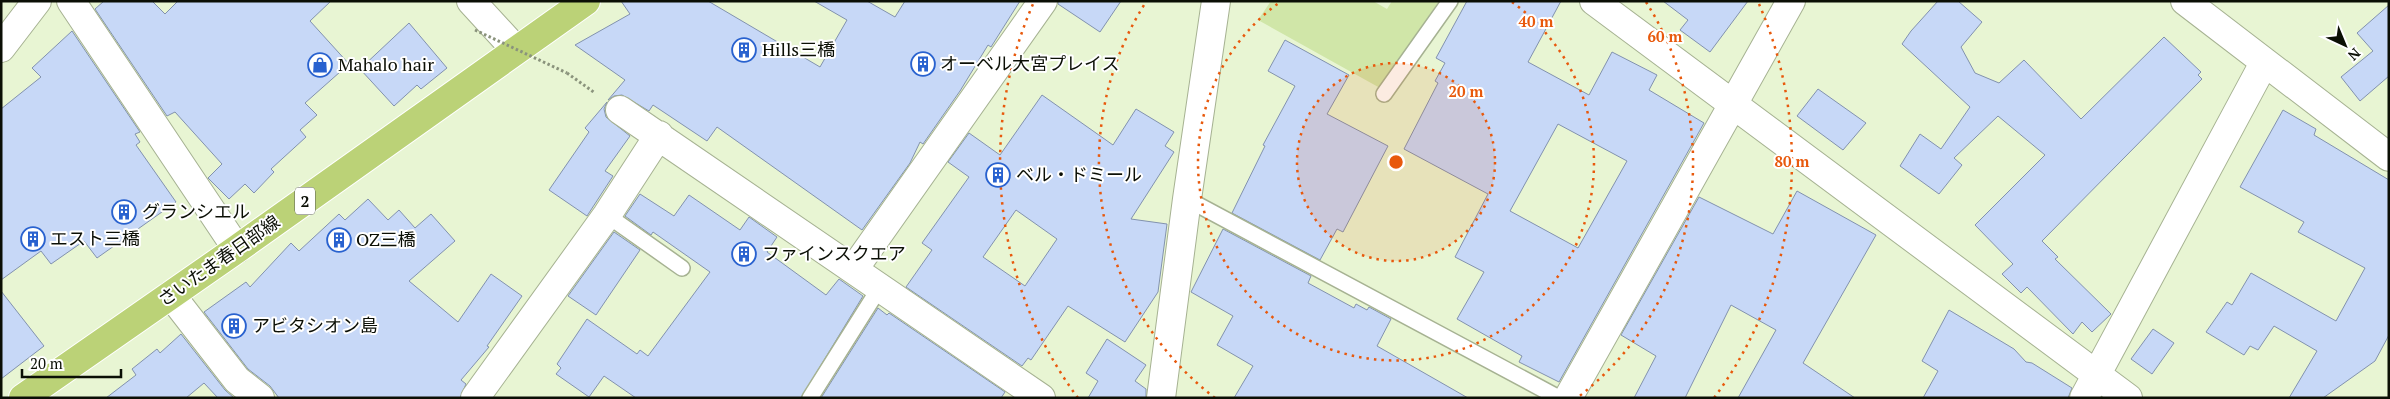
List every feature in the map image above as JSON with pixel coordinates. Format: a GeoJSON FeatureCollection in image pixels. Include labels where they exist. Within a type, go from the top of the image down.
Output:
{"type":"FeatureCollection","features":[{"type":"Feature","properties":{"kind":"main road","name":"さいたま春日部線"},"geometry":{"type":"LineString","coordinates":[[23,398],[237,249],[586,1]]}},
{"type":"Feature","properties":{"kind":"street"},"geometry":{"type":"LineString","coordinates":[[1,48],[37,1]]}},
{"type":"Feature","properties":{"kind":"street"},"geometry":{"type":"LineString","coordinates":[[71,1],[237,249]]}},
{"type":"Feature","properties":{"kind":"street"},"geometry":{"type":"LineString","coordinates":[[471,1],[516,50]]}},
{"type":"Feature","properties":{"kind":"street"},"geometry":{"type":"LineString","coordinates":[[854,269],[1043,1]]}},
{"type":"Feature","properties":{"kind":"street"},"geometry":{"type":"LineString","coordinates":[[1162,398],[1187,199],[1216,1]]}},
{"type":"Feature","properties":{"kind":"street"},"geometry":{"type":"LineString","coordinates":[[1594,1],[1734,104],[2090,386],[2128,398]]}},
{"type":"Feature","properties":{"kind":"street"},"geometry":{"type":"LineString","coordinates":[[1568,398],[1791,1]]}},
{"type":"Feature","properties":{"kind":"street"},"geometry":{"type":"LineString","coordinates":[[2185,1],[2389,157]]}},
{"type":"Feature","properties":{"kind":"street"},"geometry":{"type":"LineString","coordinates":[[2090,386],[2264,63]]}},
{"type":"Feature","properties":{"kind":"street"},"geometry":{"type":"LineString","coordinates":[[620,110],[854,269],[1032,395]]}},
{"type":"Feature","properties":{"kind":"street"},"geometry":{"type":"LineString","coordinates":[[475,398],[607,215],[659,135]]}},
{"type":"Feature","properties":{"kind":"street"},"geometry":{"type":"LineString","coordinates":[[170,294],[237,380],[260,398]]}},
{"type":"Feature","properties":{"kind":"lane"},"geometry":{"type":"LineString","coordinates":[[1384,94],[1450,1]]}},
{"type":"Feature","properties":{"kind":"lane"},"geometry":{"type":"LineString","coordinates":[[1187,199],[1559,398]]}},
{"type":"Feature","properties":{"kind":"lane"},"geometry":{"type":"LineString","coordinates":[[607,215],[682,268]]}},
{"type":"Feature","properties":{"kind":"lane"},"geometry":{"type":"LineString","coordinates":[[810,398],[880,287]]}},
{"type":"Feature","properties":{"kind":"path"},"geometry":{"type":"LineString","coordinates":[[475,30],[567,73]]}},
{"type":"Feature","properties":{"kind":"green space"},"geometry":{"type":"Polygon","coordinates":[[[1271,1],[1373,1],[1387,9],[1392,1],[1439,1],[1380,88],[1258,20],[1271,1]]]}},
{"type":"Feature","properties":{"kind":"building"},"geometry":{"type":"Polygon","coordinates":[[[104,1],[152,1],[165,14],[178,1],[331,1],[310,21],[349,64],[305,103],[317,115],[300,130],[306,137],[271,169],[274,172],[254,193],[245,184],[229,199],[208,178],[222,164],[175,112],[167,116],[95,9],[104,1]]]}},
{"type":"Feature","properties":{"kind":"building"},"geometry":{"type":"Polygon","coordinates":[[[621,1],[708,1],[820,67],[847,20],[814,1],[867,1],[895,17],[905,1],[1020,1],[991,47],[988,45],[960,91],[923,144],[920,142],[910,163],[862,230],[717,127],[707,141],[653,105],[649,111],[622,95],[614,96],[608,100],[625,80],[575,45],[630,14],[621,1]]]}},
{"type":"Feature","properties":{"kind":"building"},"geometry":{"type":"Polygon","coordinates":[[[1058,1],[1121,1],[1100,32],[1058,4],[1058,1]]]}},
{"type":"Feature","properties":{"kind":"building"},"geometry":{"type":"Polygon","coordinates":[[[1467,1],[1561,1],[1528,62],[1589,95],[1612,52],[1657,75],[1649,90],[1704,123],[1559,382],[1519,362],[1522,356],[1457,319],[1484,272],[1455,257],[1488,194],[1404,149],[1438,83],[1435,81],[1445,63],[1436,58],[1467,1]],[[1558,124],[1510,211],[1578,248],[1627,161],[1558,124]]]}},
{"type":"Feature","properties":{"kind":"building"},"geometry":{"type":"Polygon","coordinates":[[[1663,1],[1748,1],[1710,52],[1680,30],[1688,20],[1663,1]]]}},
{"type":"Feature","properties":{"kind":"building"},"geometry":{"type":"Polygon","coordinates":[[[1938,1],[1958,1],[1982,22],[1961,47],[1975,73],[1999,83],[2024,60],[2081,119],[2164,37],[2201,72],[2198,75],[2202,79],[2042,241],[2058,257],[2055,259],[2111,314],[2092,332],[2082,322],[2073,334],[2027,287],[2021,293],[2002,274],[2013,264],[1975,225],[2045,155],[1998,116],[1954,158],[1962,165],[1939,194],[1900,166],[1920,134],[1941,149],[1970,107],[1902,44],[1938,1]]]}},
{"type":"Feature","properties":{"kind":"building"},"geometry":{"type":"Polygon","coordinates":[[[2389,5],[2389,76],[2360,101],[2341,77],[2373,51],[2357,33],[2389,5]]]}},
{"type":"Feature","properties":{"kind":"building"},"geometry":{"type":"Polygon","coordinates":[[[409,23],[447,68],[421,89],[417,85],[394,106],[360,69],[409,23]]]}},
{"type":"Feature","properties":{"kind":"building"},"geometry":{"type":"Polygon","coordinates":[[[72,31],[140,132],[135,134],[140,142],[136,145],[176,202],[97,258],[84,241],[51,264],[41,251],[1,280],[1,109],[41,77],[32,68],[72,31]]]}},
{"type":"Feature","properties":{"kind":"building"},"geometry":{"type":"Polygon","coordinates":[[[1285,40],[1349,75],[1327,114],[1388,146],[1343,232],[1337,229],[1320,260],[1232,213],[1265,146],[1263,145],[1295,86],[1268,71],[1285,40]]]}},
{"type":"Feature","properties":{"kind":"building"},"geometry":{"type":"Polygon","coordinates":[[[1818,89],[1866,123],[1843,150],[1797,116],[1818,89]]]}},
{"type":"Feature","properties":{"kind":"building"},"geometry":{"type":"Polygon","coordinates":[[[1042,95],[1113,145],[1136,109],[1174,132],[1165,146],[1174,152],[1131,219],[1167,224],[1158,292],[1125,342],[1068,306],[1031,360],[1028,358],[1022,366],[906,287],[932,250],[922,243],[969,177],[948,162],[969,133],[1000,155],[1042,95]],[[1016,210],[983,257],[1025,286],[1057,239],[1016,210]]]}},
{"type":"Feature","properties":{"kind":"building"},"geometry":{"type":"Polygon","coordinates":[[[607,102],[604,109],[606,117],[630,136],[605,171],[613,176],[587,216],[549,190],[589,132],[585,128],[607,102]]]}},
{"type":"Feature","properties":{"kind":"building"},"geometry":{"type":"Polygon","coordinates":[[[2283,110],[2316,129],[2314,135],[2389,180],[2389,335],[2375,361],[2323,398],[2289,398],[2317,351],[2274,326],[2258,350],[2250,346],[2244,355],[2206,332],[2227,302],[2232,305],[2251,273],[2336,321],[2365,268],[2298,232],[2304,222],[2240,187],[2283,110]]]}},
{"type":"Feature","properties":{"kind":"building"},"geometry":{"type":"Polygon","coordinates":[[[1797,191],[1876,235],[1803,363],[1855,398],[1738,398],[1776,330],[1731,305],[1685,398],[1634,398],[1656,356],[1621,335],[1699,197],[1773,234],[1797,191]]]}},
{"type":"Feature","properties":{"kind":"building"},"geometry":{"type":"Polygon","coordinates":[[[640,194],[674,216],[689,195],[740,230],[749,217],[777,237],[767,252],[826,295],[839,279],[863,296],[801,398],[636,398],[604,376],[589,397],[556,374],[561,368],[557,364],[587,319],[637,354],[640,350],[648,356],[710,272],[653,232],[651,235],[625,216],[640,194]]]}},
{"type":"Feature","properties":{"kind":"building"},"geometry":{"type":"Polygon","coordinates":[[[368,199],[388,220],[399,210],[415,228],[431,214],[455,241],[409,281],[458,322],[491,274],[522,296],[487,346],[489,347],[461,380],[466,384],[460,398],[279,398],[270,386],[248,369],[204,312],[246,282],[250,287],[291,243],[299,251],[339,214],[345,220],[368,199]]]}},
{"type":"Feature","properties":{"kind":"building"},"geometry":{"type":"Polygon","coordinates":[[[1223,229],[1311,276],[1308,283],[1354,308],[1356,304],[1367,310],[1369,307],[1391,319],[1377,346],[1468,398],[1234,398],[1253,366],[1217,345],[1233,316],[1191,292],[1223,229]]]}},
{"type":"Feature","properties":{"kind":"building"},"geometry":{"type":"Polygon","coordinates":[[[614,232],[640,250],[596,315],[568,296],[614,232]]]}},
{"type":"Feature","properties":{"kind":"building"},"geometry":{"type":"Polygon","coordinates":[[[1,291],[44,346],[1,379],[1,291]]]}},
{"type":"Feature","properties":{"kind":"building"},"geometry":{"type":"Polygon","coordinates":[[[878,308],[887,315],[889,313],[1005,392],[1001,398],[821,398],[878,308]]]}},
{"type":"Feature","properties":{"kind":"building"},"geometry":{"type":"Polygon","coordinates":[[[1949,310],[2014,349],[2026,362],[2032,363],[2072,388],[2068,398],[1923,398],[1938,371],[1922,361],[1949,310]]]}},
{"type":"Feature","properties":{"kind":"building"},"geometry":{"type":"Polygon","coordinates":[[[2153,329],[2174,343],[2152,374],[2131,359],[2153,329]]]}},
{"type":"Feature","properties":{"kind":"building"},"geometry":{"type":"Polygon","coordinates":[[[181,334],[225,390],[234,398],[218,398],[204,383],[186,398],[106,398],[136,375],[132,369],[157,349],[160,353],[181,334]]]}},
{"type":"Feature","properties":{"kind":"building"},"geometry":{"type":"Polygon","coordinates":[[[1107,339],[1146,365],[1135,381],[1146,389],[1146,398],[1088,398],[1098,381],[1086,373],[1107,339]]]}},
{"type":"Feature","properties":{"kind":"place","name":"Hills三橋"},"geometry":{"type":"Point","coordinates":[744,50]}},
{"type":"Feature","properties":{"kind":"place","name":"オーベル大宮プレイス"},"geometry":{"type":"Point","coordinates":[923,64]}},
{"type":"Feature","properties":{"kind":"place","name":"Mahalo hair"},"geometry":{"type":"Point","coordinates":[320,65]}},
{"type":"Feature","properties":{"kind":"place","name":"ベル・ドミール"},"geometry":{"type":"Point","coordinates":[998,175]}},
{"type":"Feature","properties":{"kind":"place","name":"グランシエル"},"geometry":{"type":"Point","coordinates":[124,212]}},
{"type":"Feature","properties":{"kind":"place","name":"エスト三橋"},"geometry":{"type":"Point","coordinates":[33,239]}},
{"type":"Feature","properties":{"kind":"place","name":"OZ三橋"},"geometry":{"type":"Point","coordinates":[339,240]}},
{"type":"Feature","properties":{"kind":"place","name":"ファインスクエア"},"geometry":{"type":"Point","coordinates":[744,254]}},
{"type":"Feature","properties":{"kind":"place","name":"アビタシオン島"},"geometry":{"type":"Point","coordinates":[234,326]}}]}
